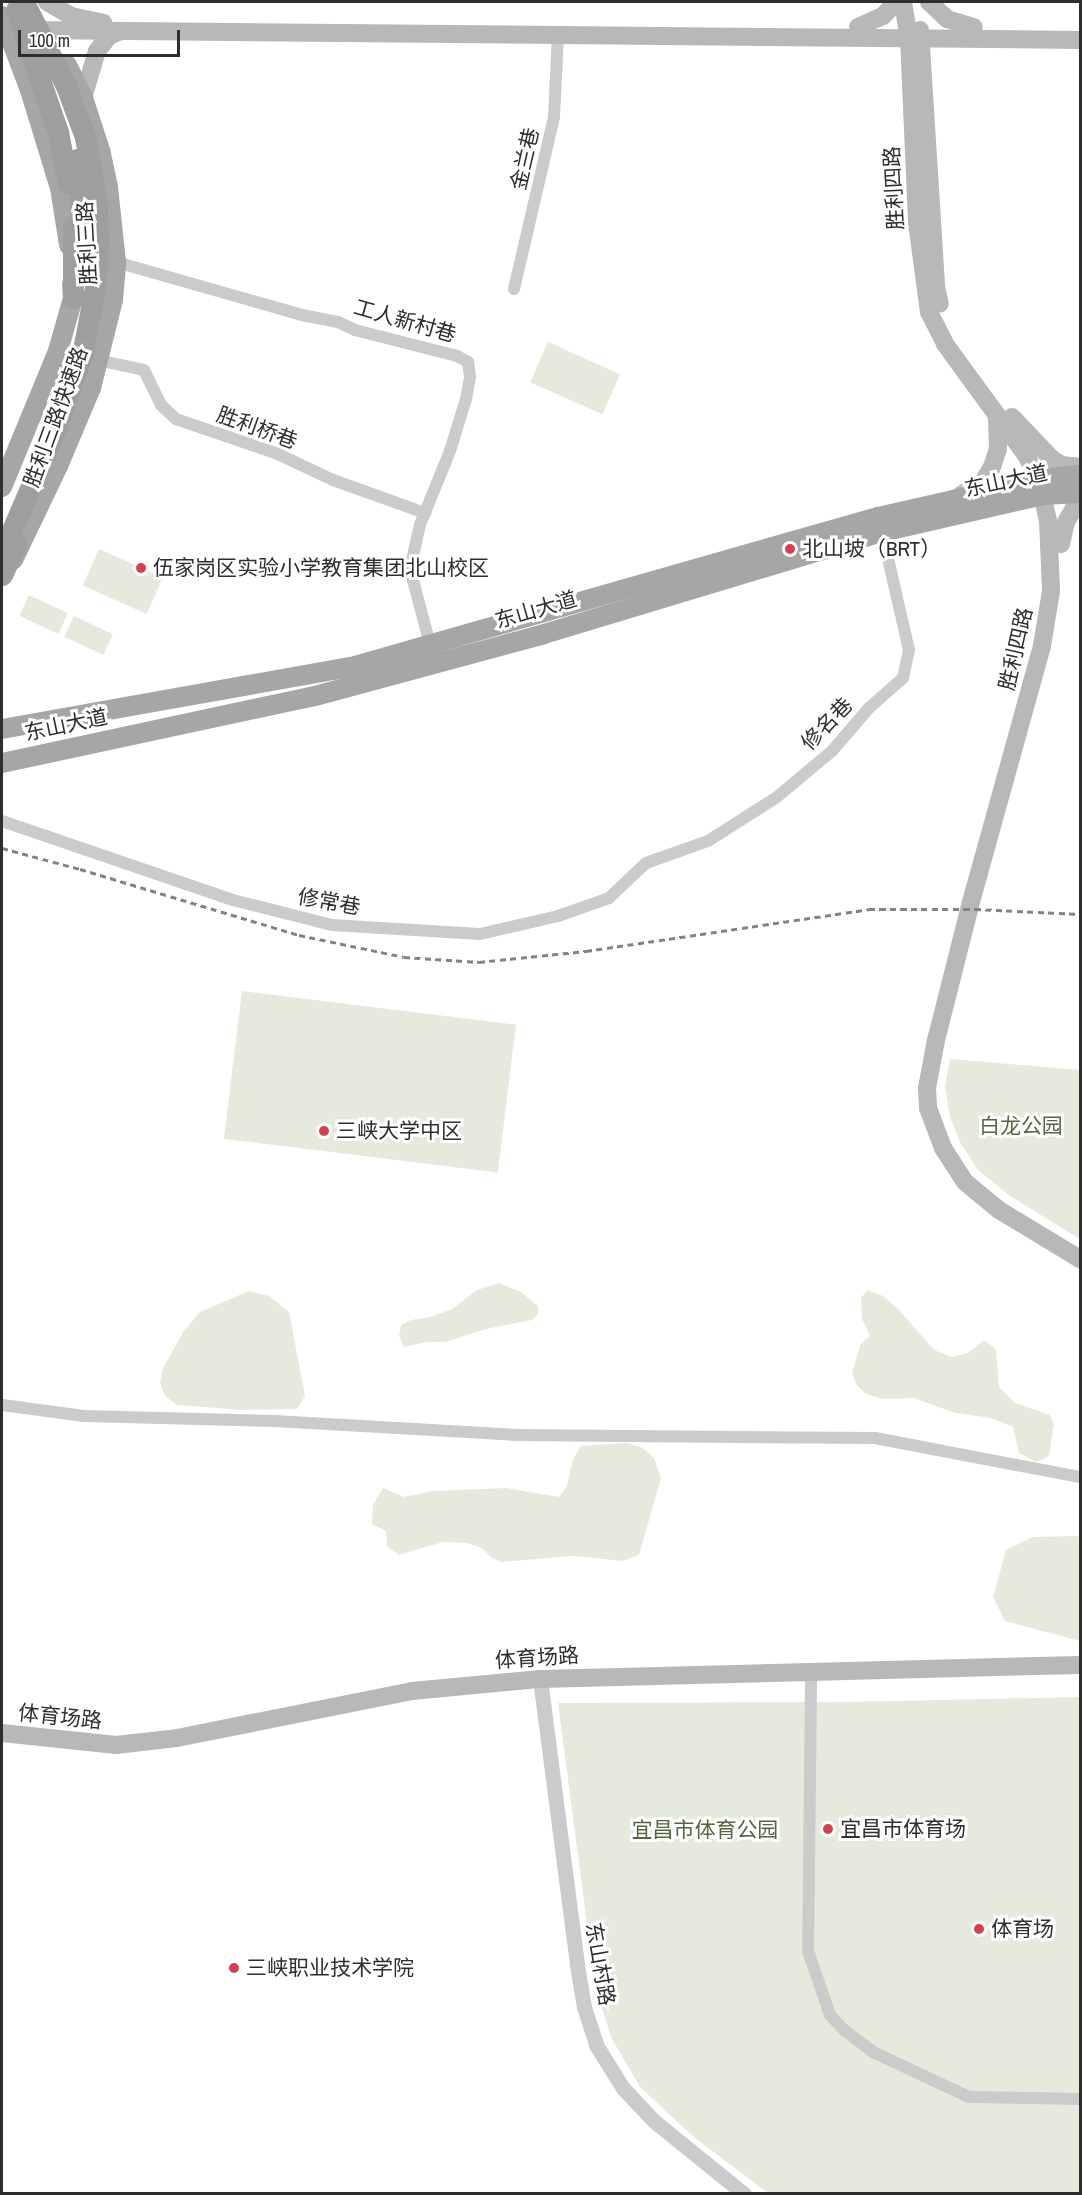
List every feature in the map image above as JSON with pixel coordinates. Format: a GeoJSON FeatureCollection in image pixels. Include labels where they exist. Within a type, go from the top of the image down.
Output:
{"type":"FeatureCollection","features":[{"type":"Feature","properties":{"kind":"highway"},"geometry":{"type":"LineString","coordinates":[[2,575],[59,446],[96,336],[108,263],[106,217],[85,137],[66,86],[10,17]]}},
{"type":"Feature","properties":{"kind":"highway"},"geometry":{"type":"LineString","coordinates":[[10,17],[49,78],[77,160],[91,241]]}},
{"type":"Feature","properties":{"kind":"highway"},"geometry":{"type":"LineString","coordinates":[[10,17],[58,132],[70,192],[74,233],[73,298]]}},
{"type":"Feature","properties":{"kind":"highway"},"geometry":{"type":"LineString","coordinates":[[91,241],[93,166]]}},
{"type":"Feature","properties":{"kind":"highway","name":"胜利三路快速路"},"geometry":{"type":"LineString","coordinates":[[2,524],[49,419],[72,355],[80,320],[91,241]]}},
{"type":"Feature","properties":{"kind":"highway","name":"胜利三路快速路"},"geometry":{"type":"LineString","coordinates":[[2,553],[54,432],[82,355],[96,282],[91,241]]}},
{"type":"Feature","properties":{"kind":"main road"},"geometry":{"type":"LineString","coordinates":[[47,2],[71,16],[114,27],[674,29],[915,33],[974,27],[1080,27]]}},
{"type":"Feature","properties":{"kind":"main road"},"geometry":{"type":"LineString","coordinates":[[859,32],[883,16],[896,2]]}},
{"type":"Feature","properties":{"kind":"main road","name":"胜利四路"},"geometry":{"type":"LineString","coordinates":[[903,2],[915,33]]}},
{"type":"Feature","properties":{"kind":"main road","name":"胜利四路"},"geometry":{"type":"LineString","coordinates":[[915,2],[917,77],[936,287],[945,325],[1005,416],[1038,452],[1047,487],[1062,591],[1054,643],[944,1042],[936,1088],[937,1113],[950,1146],[969,1174],[998,1198],[1080,1249]]}},
{"type":"Feature","properties":{"kind":"main road"},"geometry":{"type":"LineString","coordinates":[[929,2],[947,19],[974,27]]}},
{"type":"Feature","properties":{"kind":"main road"},"geometry":{"type":"LineString","coordinates":[[10,17],[45,26],[558,35],[859,32],[886,47],[917,77],[934,50],[945,42],[956,39]]}},
{"type":"Feature","properties":{"kind":"main road","name":"胜利三路"},"geometry":{"type":"LineString","coordinates":[[2,487],[50,375],[73,298],[68,231],[60,188],[10,17],[45,26],[83,98],[101,153],[108,188],[116,262],[113,300],[91,388],[76,426],[2,584]]}},
{"type":"Feature","properties":{"kind":"main road"},"geometry":{"type":"LineString","coordinates":[[83,98],[97,51],[114,27]]}},
{"type":"Feature","properties":{"kind":"main road"},"geometry":{"type":"LineString","coordinates":[[915,33],[956,39],[1080,39]]}},
{"type":"Feature","properties":{"kind":"main road"},"geometry":{"type":"LineString","coordinates":[[1005,416],[1052,459],[1062,465],[1080,467]]}},
{"type":"Feature","properties":{"kind":"main road"},"geometry":{"type":"LineString","coordinates":[[958,497],[983,482],[992,467],[1005,416]]}},
{"type":"Feature","properties":{"kind":"main road","name":"东山大道"},"geometry":{"type":"LineString","coordinates":[[2,763],[352,676],[544,634],[882,532],[1005,504],[1080,475]]}},
{"type":"Feature","properties":{"kind":"main road","name":"东山大道"},"geometry":{"type":"LineString","coordinates":[[2,729],[352,676],[430,644],[632,585],[958,497],[1047,487],[1080,493]]}},
{"type":"Feature","properties":{"kind":"main road"},"geometry":{"type":"LineString","coordinates":[[1055,546],[1074,507],[1080,503]]}},
{"type":"Feature","properties":{"kind":"main road"},"geometry":{"type":"LineString","coordinates":[[1005,504],[1017,504],[1035,513],[1055,546]]}},
{"type":"Feature","properties":{"kind":"main road","name":"胜利四路"},"geometry":{"type":"LineString","coordinates":[[1055,546],[1051,591],[1042,646],[970,906],[936,1040],[927,1088],[928,1108],[948,1158],[971,1188],[999,1210],[1080,1259]]}},
{"type":"Feature","properties":{"kind":"main road"},"geometry":{"type":"LineString","coordinates":[[2,740],[116,717],[205,703],[342,673],[352,676]]}},
{"type":"Feature","properties":{"kind":"main road"},"geometry":{"type":"LineString","coordinates":[[2,751],[352,676]]}},
{"type":"Feature","properties":{"kind":"main road"},"geometry":{"type":"LineString","coordinates":[[2,716],[34,723]]}},
{"type":"Feature","properties":{"kind":"main road","name":"体育场路"},"geometry":{"type":"LineString","coordinates":[[2,1733],[116,1745],[177,1738],[412,1691],[540,1684],[1080,1665]]}},
{"type":"Feature","properties":{"kind":"main road","name":"体育场路"},"geometry":{"type":"LineString","coordinates":[[2,1740],[72,1749],[120,1752],[181,1747],[410,1703],[540,1684],[1080,1676]]}},
{"type":"Feature","properties":{"kind":"street","name":"金兰巷"},"geometry":{"type":"LineString","coordinates":[[514,289],[554,117],[558,35]]}},
{"type":"Feature","properties":{"kind":"street","name":"工人新村巷"},"geometry":{"type":"LineString","coordinates":[[116,262],[303,315],[338,322],[355,330],[457,356],[468,362],[470,377],[466,399],[450,451],[425,513],[411,569],[430,644]]}},
{"type":"Feature","properties":{"kind":"street","name":"胜利桥巷"},"geometry":{"type":"LineString","coordinates":[[97,360],[144,370],[161,405],[176,419],[278,454],[333,480],[425,513]]}},
{"type":"Feature","properties":{"kind":"street","name":"修名巷"},"geometry":{"type":"LineString","coordinates":[[646,863],[708,841],[777,797],[832,751],[869,708],[903,678],[909,650],[882,532]]}},
{"type":"Feature","properties":{"kind":"street","name":"修常巷"},"geometry":{"type":"LineString","coordinates":[[2,821],[232,900],[332,925],[410,931],[480,934],[558,916],[609,898],[646,863]]}},
{"type":"Feature","properties":{"kind":"street"},"geometry":{"type":"LineString","coordinates":[[2,1405],[84,1416],[275,1421],[517,1435],[875,1438],[1080,1477]]}},
{"type":"Feature","properties":{"kind":"street"},"geometry":{"type":"LineString","coordinates":[[812,1681],[808,1951],[830,2015],[844,2030],[873,2052],[969,2097],[1080,2099]]}},
{"type":"Feature","properties":{"kind":"street","name":"东山村路"},"geometry":{"type":"LineString","coordinates":[[540,1684],[577,1965],[584,2007],[596,2045],[623,2088],[654,2121],[744,2193]]}},
{"type":"Feature","properties":{"kind":"green space"},"geometry":{"type":"Polygon","coordinates":[[[548,342],[620,374],[602,414],[530,382],[548,342]]]}},
{"type":"Feature","properties":{"kind":"green space"},"geometry":{"type":"Polygon","coordinates":[[[99,549],[163,577],[147,614],[83,586],[99,549]]]}},
{"type":"Feature","properties":{"kind":"green space"},"geometry":{"type":"Polygon","coordinates":[[[29,595],[68,613],[58,634],[19,616],[29,595]]]}},
{"type":"Feature","properties":{"kind":"green space"},"geometry":{"type":"Polygon","coordinates":[[[74,616],[113,634],[103,655],[64,637],[74,616]]]}},
{"type":"Feature","properties":{"kind":"green space"},"geometry":{"type":"Polygon","coordinates":[[[242,991],[516,1025],[498,1173],[224,1139],[242,991]]]}},
{"type":"Feature","properties":{"kind":"green space","name":"白龙公园"},"geometry":{"type":"Polygon","coordinates":[[[950,1059],[1080,1070],[1080,1239],[1010,1196],[978,1170],[961,1144],[950,1117],[945,1086],[950,1059]]]}},
{"type":"Feature","properties":{"kind":"green space"},"geometry":{"type":"Polygon","coordinates":[[[499,1283],[521,1292],[538,1306],[538,1314],[532,1320],[486,1329],[445,1342],[426,1342],[404,1347],[399,1336],[401,1325],[452,1309],[477,1290],[499,1283]]]}},
{"type":"Feature","properties":{"kind":"green space"},"geometry":{"type":"Polygon","coordinates":[[[867,1290],[883,1296],[899,1310],[934,1350],[952,1357],[968,1353],[984,1340],[996,1349],[999,1387],[1015,1403],[1050,1415],[1054,1424],[1049,1456],[1036,1462],[1019,1453],[1013,1427],[991,1418],[955,1413],[914,1398],[883,1399],[866,1394],[856,1384],[852,1373],[860,1345],[870,1336],[862,1319],[861,1298],[867,1290]]]}},
{"type":"Feature","properties":{"kind":"green space"},"geometry":{"type":"Polygon","coordinates":[[[249,1291],[269,1296],[289,1312],[305,1396],[297,1409],[244,1410],[177,1405],[165,1396],[160,1383],[163,1368],[184,1331],[200,1312],[249,1291]]]}},
{"type":"Feature","properties":{"kind":"green space"},"geometry":{"type":"Polygon","coordinates":[[[627,1443],[643,1448],[654,1458],[661,1478],[639,1555],[623,1561],[573,1556],[502,1562],[492,1558],[482,1548],[468,1543],[443,1542],[399,1555],[387,1546],[386,1531],[372,1524],[373,1505],[383,1488],[404,1497],[432,1491],[507,1488],[559,1497],[567,1486],[573,1459],[581,1446],[627,1443]]]}},
{"type":"Feature","properties":{"kind":"green space"},"geometry":{"type":"Polygon","coordinates":[[[1077,1536],[1080,1538],[1080,1641],[1005,1621],[993,1597],[1006,1550],[1033,1537],[1077,1536]]]}},
{"type":"Feature","properties":{"kind":"green space","name":"宜昌市体育场"},"geometry":{"type":"Polygon","coordinates":[[[1080,1697],[1080,2193],[768,2193],[695,2138],[640,2087],[612,2039],[602,2009],[591,1955],[558,1703],[848,1702],[1080,1697]]]}},
{"type":"Feature","properties":{"kind":"railway"},"geometry":{"type":"LineString","coordinates":[[2,848],[299,935],[404,957],[479,962],[586,951],[869,909],[975,909],[1080,914]]}},
{"type":"Feature","properties":{"kind":"place","name":"北山坡（BRT）"},"geometry":{"type":"Point","coordinates":[790,549]}},
{"type":"Feature","properties":{"kind":"place","name":"伍家岗区实验小学教育集团北山校区"},"geometry":{"type":"Point","coordinates":[141,568]}},
{"type":"Feature","properties":{"kind":"place","name":"三峡大学中区"},"geometry":{"type":"Point","coordinates":[324,1131]}},
{"type":"Feature","properties":{"kind":"place","name":"宜昌市体育场"},"geometry":{"type":"Point","coordinates":[828,1829]}},
{"type":"Feature","properties":{"kind":"place","name":"体育场"},"geometry":{"type":"Point","coordinates":[979,1929]}},
{"type":"Feature","properties":{"kind":"place","name":"三峡职业技术学院"},"geometry":{"type":"Point","coordinates":[234,1968]}},
{"type":"Feature","properties":{"kind":"park label","name":"宜昌市体育公园"},"geometry":{"type":"Point","coordinates":[705,1830]}}]}
